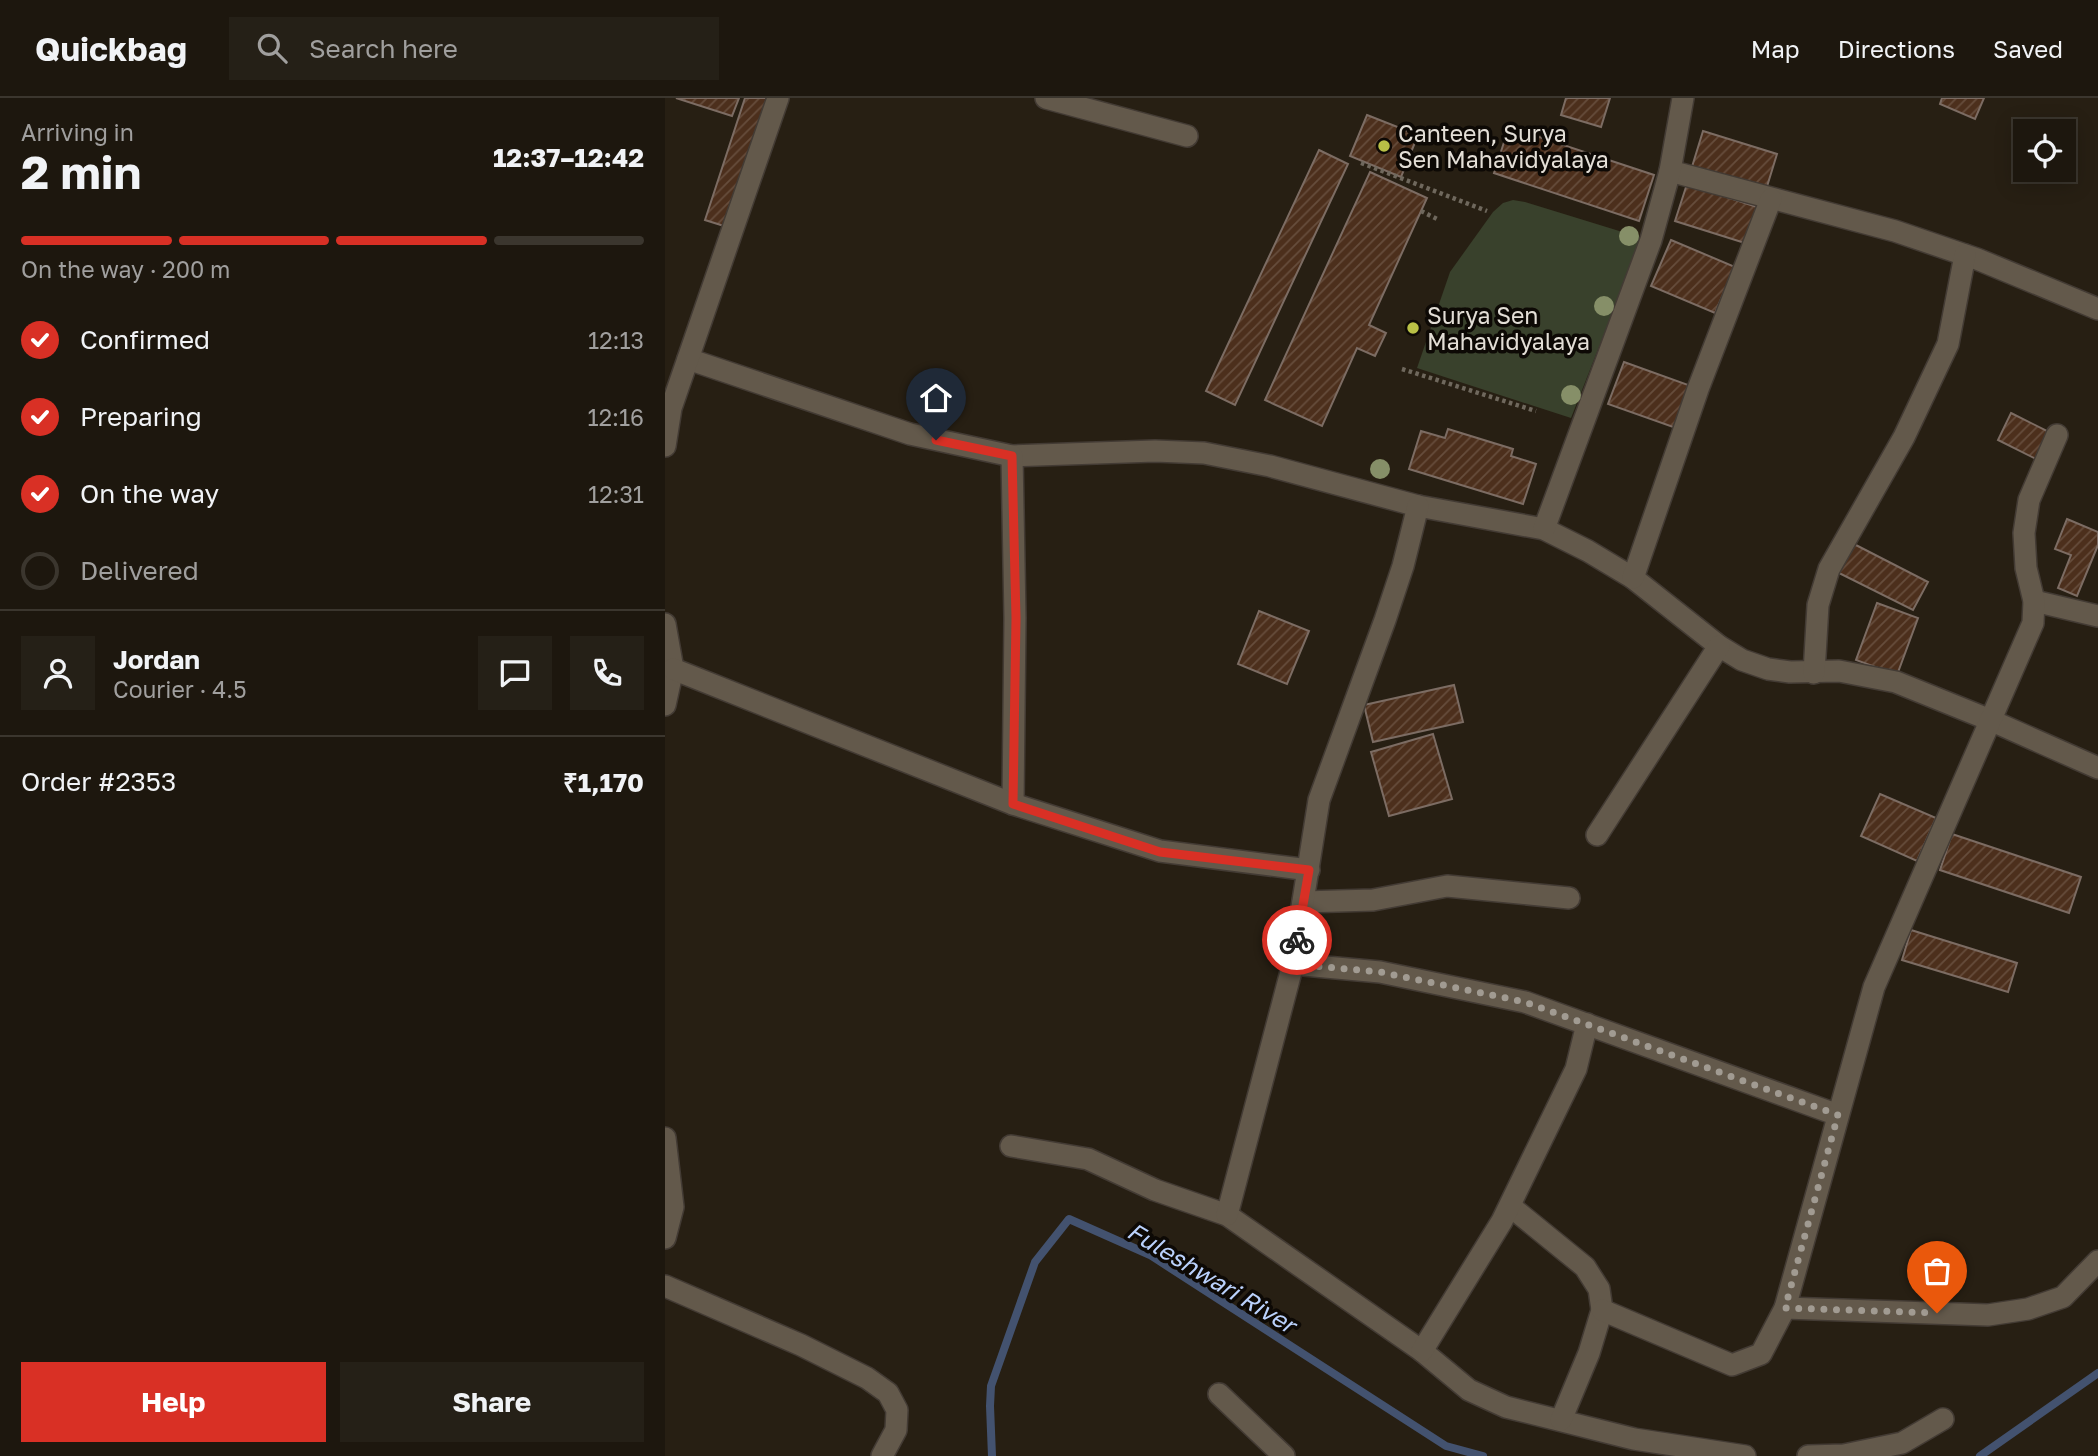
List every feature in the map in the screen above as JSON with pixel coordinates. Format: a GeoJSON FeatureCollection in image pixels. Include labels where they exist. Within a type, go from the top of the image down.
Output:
{"type":"FeatureCollection","features":[{"type":"Feature","properties":{"kind":"street"},"geometry":{"type":"LineString","coordinates":[[665,446],[671,408],[778,98]]}},
{"type":"Feature","properties":{"kind":"street"},"geometry":{"type":"LineString","coordinates":[[1046,98],[1187,136]]}},
{"type":"Feature","properties":{"kind":"street"},"geometry":{"type":"LineString","coordinates":[[1543,529],[1651,240],[1670,171],[1683,98]]}},
{"type":"Feature","properties":{"kind":"street"},"geometry":{"type":"LineString","coordinates":[[1670,171],[1895,231],[1965,255],[2098,309]]}},
{"type":"Feature","properties":{"kind":"street"},"geometry":{"type":"LineString","coordinates":[[1633,578],[1698,389],[1771,199]]}},
{"type":"Feature","properties":{"kind":"street"},"geometry":{"type":"LineString","coordinates":[[1814,673],[1818,605],[1829,569],[1903,437],[1948,344],[1965,255]]}},
{"type":"Feature","properties":{"kind":"street"},"geometry":{"type":"LineString","coordinates":[[688,359],[910,434],[1012,456],[1155,451],[1204,453],[1270,466],[1418,506],[1543,529],[1588,551],[1633,578],[1719,646],[1742,660],[1790,672],[1839,671],[1896,682],[2098,768]]}},
{"type":"Feature","properties":{"kind":"street"},"geometry":{"type":"LineString","coordinates":[[1602,1310],[1732,1365],[1761,1354],[1785,1308],[1874,987],[2033,623],[2034,601],[2026,568],[2024,533],[2029,500],[2057,435]]}},
{"type":"Feature","properties":{"kind":"street"},"geometry":{"type":"LineString","coordinates":[[1012,456],[1016,618],[1013,804]]}},
{"type":"Feature","properties":{"kind":"street"},"geometry":{"type":"LineString","coordinates":[[1227,1215],[1293,964],[1315,822],[1326,780],[1385,620],[1403,566],[1418,506]]}},
{"type":"Feature","properties":{"kind":"street"},"geometry":{"type":"LineString","coordinates":[[2034,601],[2098,616]]}},
{"type":"Feature","properties":{"kind":"street"},"geometry":{"type":"LineString","coordinates":[[665,624],[673,668],[665,705]]}},
{"type":"Feature","properties":{"kind":"street"},"geometry":{"type":"LineString","coordinates":[[1597,835],[1719,646]]}},
{"type":"Feature","properties":{"kind":"street"},"geometry":{"type":"LineString","coordinates":[[673,668],[1013,804],[1160,852],[1309,870]]}},
{"type":"Feature","properties":{"kind":"street"},"geometry":{"type":"LineString","coordinates":[[1303,902],[1373,900],[1447,886],[1569,898]]}},
{"type":"Feature","properties":{"kind":"street"},"geometry":{"type":"LineString","coordinates":[[1293,964],[1380,972],[1525,1002],[1838,1115]]}},
{"type":"Feature","properties":{"kind":"street"},"geometry":{"type":"LineString","coordinates":[[1422,1351],[1503,1222],[1576,1069],[1587,1024]]}},
{"type":"Feature","properties":{"kind":"street"},"geometry":{"type":"LineString","coordinates":[[665,1138],[673,1207],[665,1238]]}},
{"type":"Feature","properties":{"kind":"street"},"geometry":{"type":"LineString","coordinates":[[1011,1146],[1088,1159],[1155,1189],[1227,1215],[1422,1351],[1469,1390],[1506,1407],[1634,1439],[1745,1456]]}},
{"type":"Feature","properties":{"kind":"street"},"geometry":{"type":"LineString","coordinates":[[1510,1206],[1585,1267],[1599,1289],[1602,1310],[1589,1353],[1561,1420]]}},
{"type":"Feature","properties":{"kind":"street"},"geometry":{"type":"LineString","coordinates":[[1785,1308],[1988,1315],[2028,1309],[2063,1297],[2098,1261]]}},
{"type":"Feature","properties":{"kind":"street"},"geometry":{"type":"LineString","coordinates":[[665,1286],[801,1345],[867,1378],[888,1393],[897,1410],[895,1430],[882,1456]]}},
{"type":"Feature","properties":{"kind":"street"},"geometry":{"type":"LineString","coordinates":[[1219,1394],[1284,1456]]}},
{"type":"Feature","properties":{"kind":"street"},"geometry":{"type":"LineString","coordinates":[[1808,1456],[1844,1455],[1902,1443],[1943,1419]]}},
{"type":"Feature","properties":{"kind":"path"},"geometry":{"type":"LineString","coordinates":[[1361,163],[1487,211]]}},
{"type":"Feature","properties":{"kind":"path"},"geometry":{"type":"LineString","coordinates":[[1421,211],[1437,219]]}},
{"type":"Feature","properties":{"kind":"path"},"geometry":{"type":"LineString","coordinates":[[1402,369],[1536,411]]}},
{"type":"Feature","properties":{"kind":"green space"},"geometry":{"type":"Polygon","coordinates":[[[1513,200],[1642,238],[1571,418],[1417,368],[1450,272],[1493,212],[1503,203],[1513,200]]]}},
{"type":"Feature","properties":{"kind":"building"},"geometry":{"type":"Polygon","coordinates":[[[676,98],[739,98],[732,116],[676,98]]]}},
{"type":"Feature","properties":{"kind":"building"},"geometry":{"type":"Polygon","coordinates":[[[745,98],[767,98],[724,226],[705,220],[745,98]]]}},
{"type":"Feature","properties":{"kind":"building"},"geometry":{"type":"Polygon","coordinates":[[[1566,98],[1610,98],[1601,127],[1561,115],[1566,98]]]}},
{"type":"Feature","properties":{"kind":"building"},"geometry":{"type":"Polygon","coordinates":[[[1942,98],[1984,98],[1975,119],[1940,104],[1942,98]]]}},
{"type":"Feature","properties":{"kind":"building","name":"Canteen, Surya Sen Mahavidyalaya"},"geometry":{"type":"Polygon","coordinates":[[[1367,115],[1418,135],[1401,177],[1350,156],[1367,115]]]}},
{"type":"Feature","properties":{"kind":"building"},"geometry":{"type":"Polygon","coordinates":[[[1509,127],[1654,175],[1639,221],[1494,173],[1509,127]]]}},
{"type":"Feature","properties":{"kind":"building"},"geometry":{"type":"Polygon","coordinates":[[[1703,131],[1777,154],[1765,193],[1691,170],[1703,131]]]}},
{"type":"Feature","properties":{"kind":"building"},"geometry":{"type":"Polygon","coordinates":[[[1319,150],[1348,164],[1235,405],[1206,391],[1319,150]]]}},
{"type":"Feature","properties":{"kind":"building"},"geometry":{"type":"Polygon","coordinates":[[[1370,172],[1427,198],[1369,325],[1386,333],[1375,356],[1357,348],[1322,426],[1265,400],[1370,172]]]}},
{"type":"Feature","properties":{"kind":"building"},"geometry":{"type":"Polygon","coordinates":[[[1687,184],[1760,208],[1748,244],[1675,221],[1687,184]]]}},
{"type":"Feature","properties":{"kind":"building"},"geometry":{"type":"Polygon","coordinates":[[[1671,240],[1735,267],[1715,313],[1651,286],[1671,240]]]}},
{"type":"Feature","properties":{"kind":"building"},"geometry":{"type":"Polygon","coordinates":[[[1624,362],[1691,386],[1676,428],[1608,404],[1624,362]]]}},
{"type":"Feature","properties":{"kind":"building"},"geometry":{"type":"Polygon","coordinates":[[[2011,413],[2055,435],[2042,462],[1998,440],[2011,413]]]}},
{"type":"Feature","properties":{"kind":"building"},"geometry":{"type":"Polygon","coordinates":[[[1448,429],[1513,449],[1511,456],[1536,464],[1523,504],[1409,469],[1421,431],[1445,438],[1448,429]]]}},
{"type":"Feature","properties":{"kind":"building"},"geometry":{"type":"Polygon","coordinates":[[[2067,519],[2098,532],[2098,545],[2077,596],[2058,588],[2071,555],[2055,549],[2067,519]]]}},
{"type":"Feature","properties":{"kind":"building"},"geometry":{"type":"Polygon","coordinates":[[[1850,542],[1928,582],[1913,610],[1835,571],[1850,542]]]}},
{"type":"Feature","properties":{"kind":"building"},"geometry":{"type":"Polygon","coordinates":[[[1877,603],[1918,618],[1897,675],[1856,660],[1877,603]]]}},
{"type":"Feature","properties":{"kind":"building"},"geometry":{"type":"Polygon","coordinates":[[[1259,611],[1309,631],[1287,684],[1238,664],[1259,611]]]}},
{"type":"Feature","properties":{"kind":"building"},"geometry":{"type":"Polygon","coordinates":[[[1454,685],[1463,722],[1373,742],[1364,705],[1454,685]]]}},
{"type":"Feature","properties":{"kind":"building"},"geometry":{"type":"Polygon","coordinates":[[[1433,734],[1452,799],[1389,816],[1371,752],[1433,734]]]}},
{"type":"Feature","properties":{"kind":"building"},"geometry":{"type":"Polygon","coordinates":[[[1880,794],[1936,818],[1917,861],[1861,836],[1880,794]]]}},
{"type":"Feature","properties":{"kind":"building"},"geometry":{"type":"Polygon","coordinates":[[[1952,834],[2081,877],[2069,913],[1940,870],[1952,834]]]}},
{"type":"Feature","properties":{"kind":"building"},"geometry":{"type":"Polygon","coordinates":[[[1911,930],[2017,963],[2008,992],[1902,960],[1911,930]]]}},
{"type":"Feature","properties":{"kind":"waterway","name":"Fuleshwari River"},"geometry":{"type":"LineString","coordinates":[[992,1456],[991,1386],[1035,1262],[1069,1219],[1150,1255],[1446,1446],[1483,1456]]}},
{"type":"Feature","properties":{"kind":"waterway","name":"Fuleshwari River"},"geometry":{"type":"LineString","coordinates":[[1980,1456],[2098,1373]]}},
{"type":"Feature","properties":{"kind":"way so far"},"geometry":{"type":"LineString","coordinates":[[1297,940],[1293,964],[1380,972],[1525,1002],[1838,1115],[1785,1308],[1937,1313]]}},
{"type":"Feature","properties":{"kind":"place","name":"Canteen, Surya Sen Mahavidyalaya"},"geometry":{"type":"Point","coordinates":[1384,146]}},
{"type":"Feature","properties":{"kind":"place","name":"Surya Sen Mahavidyalaya"},"geometry":{"type":"Point","coordinates":[1413,328]}},
{"type":"Feature","properties":{"kind":"route"},"geometry":{"type":"LineString","coordinates":[[936,440],[1012,456],[1016,618],[1013,804],[1160,852],[1309,870],[1297,940]]}}]}
